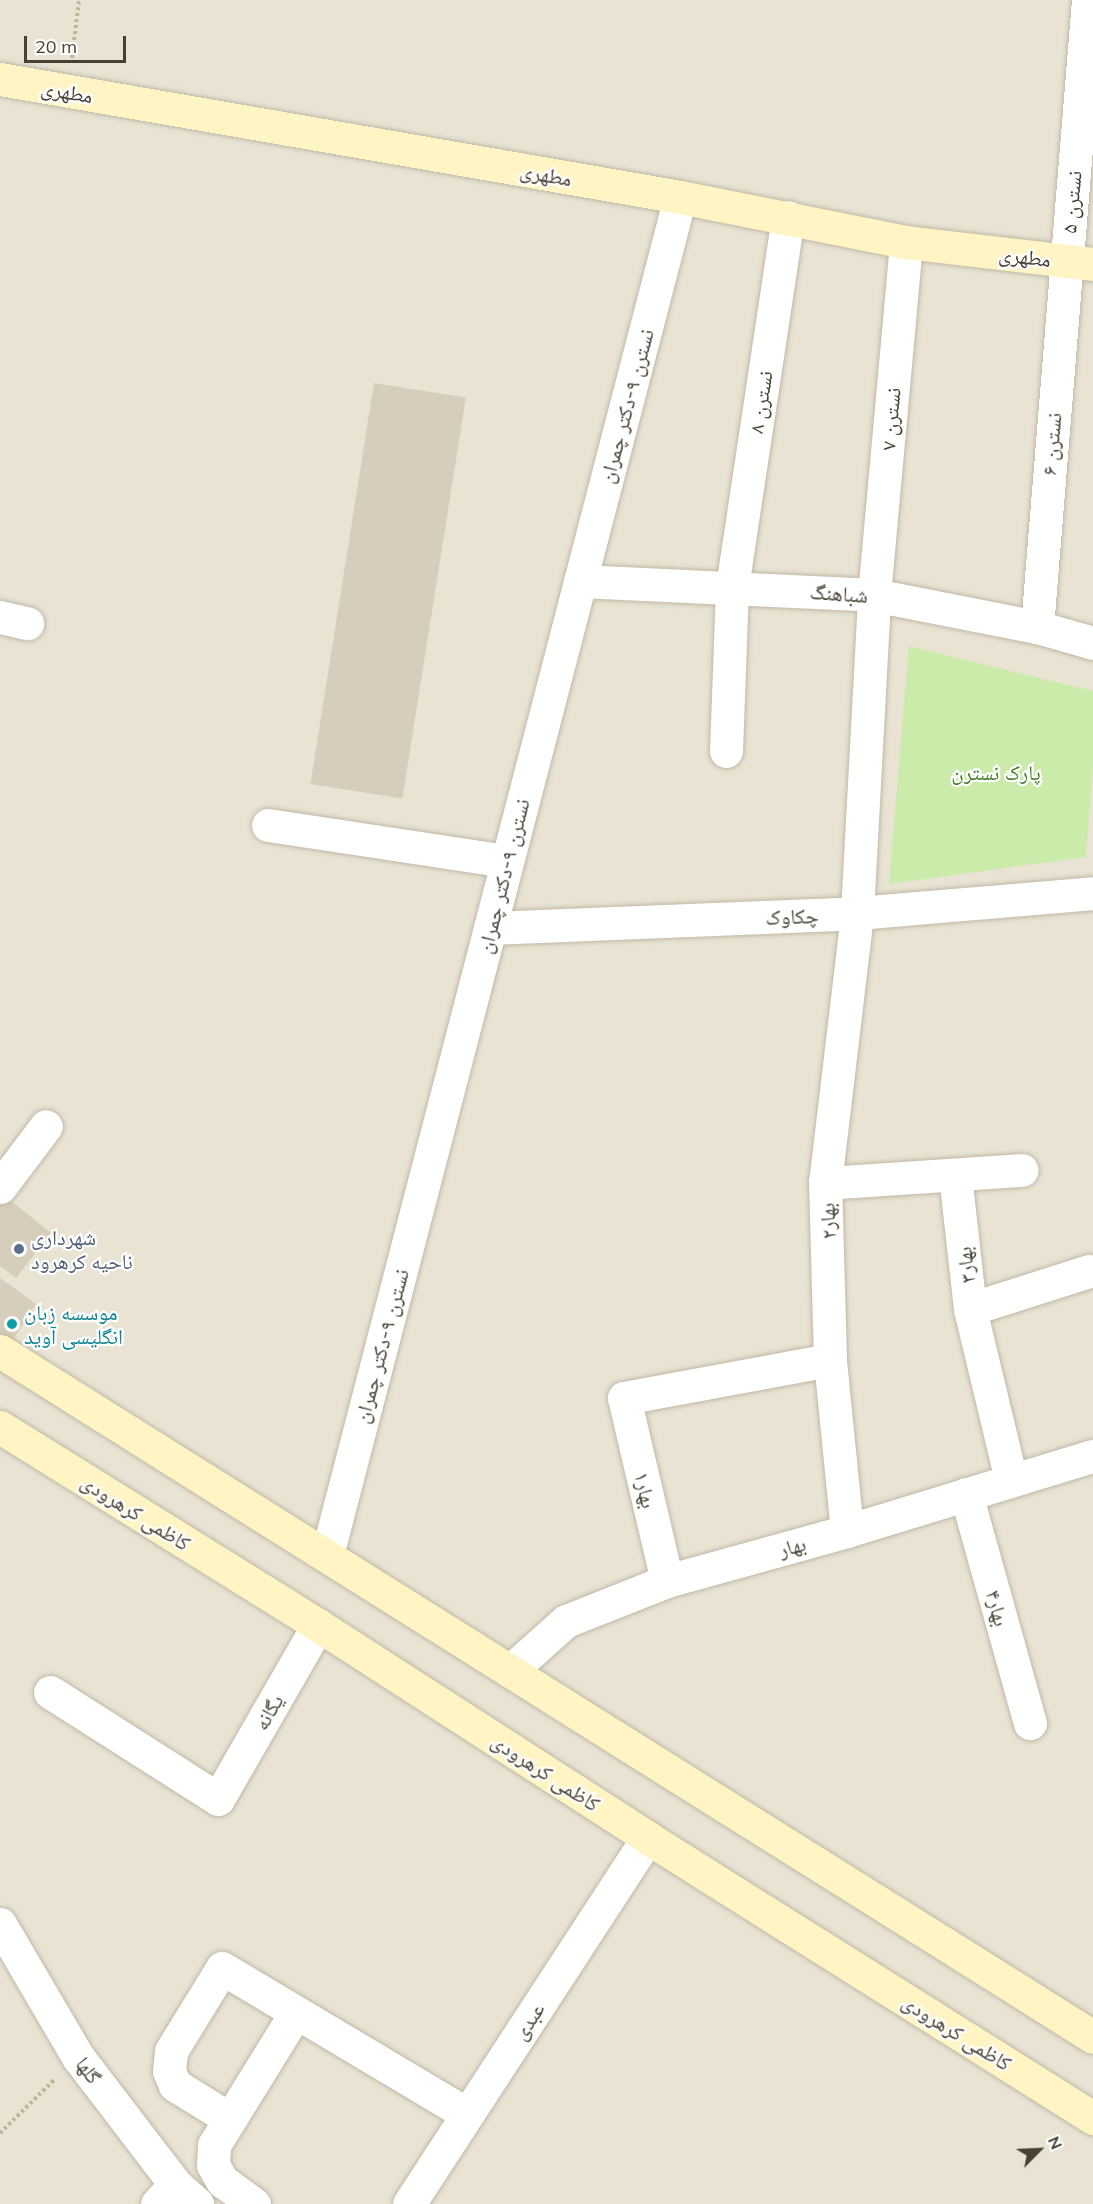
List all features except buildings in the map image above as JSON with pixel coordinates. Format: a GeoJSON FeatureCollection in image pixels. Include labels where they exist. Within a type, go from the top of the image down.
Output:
{"type":"FeatureCollection","features":[{"type":"Feature","properties":{"kind":"main road","name":"مطهری"},"geometry":{"type":"LineString","coordinates":[[0,79],[680,197],[906,242],[1080,262]]}},
{"type":"Feature","properties":{"kind":"main road"},"geometry":{"type":"LineString","coordinates":[[0,1351],[1093,2037]]}},
{"type":"Feature","properties":{"kind":"main road","name":"کاظمی کرهرودی"},"geometry":{"type":"LineString","coordinates":[[0,1426],[318,1625],[648,1838],[1093,2118]]}},
{"type":"Feature","properties":{"kind":"street","name":"نسترن ۵"},"geometry":{"type":"LineString","coordinates":[[1080,262],[1088,0]]}},
{"type":"Feature","properties":{"kind":"street","name":"نسترن ۹-دکتر چمران"},"geometry":{"type":"LineString","coordinates":[[327,1555],[680,197]]}},
{"type":"Feature","properties":{"kind":"street","name":"نسترن ۸"},"geometry":{"type":"LineString","coordinates":[[726,751],[732,586],[788,217]]}},
{"type":"Feature","properties":{"kind":"street","name":"نسترن ۷"},"geometry":{"type":"LineString","coordinates":[[857,913],[874,595],[906,242]]}},
{"type":"Feature","properties":{"kind":"street","name":"نسترن ۶"},"geometry":{"type":"LineString","coordinates":[[1036,627],[1080,262]]}},
{"type":"Feature","properties":{"kind":"street","name":"شباهنگ"},"geometry":{"type":"LineString","coordinates":[[580,580],[874,595],[1036,627],[1093,643]]}},
{"type":"Feature","properties":{"kind":"street"},"geometry":{"type":"LineString","coordinates":[[268,825],[506,861]]}},
{"type":"Feature","properties":{"kind":"street","name":"چکاوک"},"geometry":{"type":"LineString","coordinates":[[489,928],[857,913],[1093,893]]}},
{"type":"Feature","properties":{"kind":"street","name":"بهار۲"},"geometry":{"type":"LineString","coordinates":[[847,1531],[830,1360],[825,1183],[857,913]]}},
{"type":"Feature","properties":{"kind":"street"},"geometry":{"type":"LineString","coordinates":[[0,1187],[46,1126]]}},
{"type":"Feature","properties":{"kind":"street"},"geometry":{"type":"LineString","coordinates":[[825,1183],[1022,1170]]}},
{"type":"Feature","properties":{"kind":"street","name":"بهار۳"},"geometry":{"type":"LineString","coordinates":[[955,1175],[970,1309],[1011,1480]]}},
{"type":"Feature","properties":{"kind":"street"},"geometry":{"type":"LineString","coordinates":[[970,1309],[1089,1271]]}},
{"type":"Feature","properties":{"kind":"street","name":"بهار۱"},"geometry":{"type":"LineString","coordinates":[[667,1581],[624,1398],[830,1360]]}},
{"type":"Feature","properties":{"kind":"street","name":"بهار"},"geometry":{"type":"LineString","coordinates":[[510,1671],[566,1621],[667,1581],[847,1531],[1093,1456]]}},
{"type":"Feature","properties":{"kind":"street","name":"بهار۴"},"geometry":{"type":"LineString","coordinates":[[966,1494],[1030,1723]]}},
{"type":"Feature","properties":{"kind":"street","name":"یگانه"},"geometry":{"type":"LineString","coordinates":[[50,1692],[218,1799],[318,1625]]}},
{"type":"Feature","properties":{"kind":"street","name":"عبدی"},"geometry":{"type":"LineString","coordinates":[[409,2204],[648,1838]]}},
{"type":"Feature","properties":{"kind":"street","name":"گلها"},"geometry":{"type":"LineString","coordinates":[[5,1945],[78,2057],[176,2197]]}},
{"type":"Feature","properties":{"kind":"street"},"geometry":{"type":"LineString","coordinates":[[230,2119],[175,2085],[168,2071],[171,2051],[222,1968],[467,2114]]}},
{"type":"Feature","properties":{"kind":"street"},"geometry":{"type":"LineString","coordinates":[[254,2204],[222,2181],[213,2165],[214,2145],[296,2012]]}},
{"type":"Feature","properties":{"kind":"path"},"geometry":{"type":"LineString","coordinates":[[68,91],[79,0]]}},
{"type":"Feature","properties":{"kind":"path"},"geometry":{"type":"LineString","coordinates":[[0,2133],[78,2057]]}},
{"type":"Feature","properties":{"kind":"shaded area"},"geometry":{"type":"Polygon","coordinates":[[[0,0],[1093,0],[1093,2204],[0,2204],[0,0]]]}},
{"type":"Feature","properties":{"kind":"green space","name":"پارک نسترن"},"geometry":{"type":"Polygon","coordinates":[[[909,646],[1093,691],[1093,765],[1086,857],[889,884],[909,646]]]}},
{"type":"Feature","properties":{"kind":"place","name":"شهرداری ناحیه کرهرود"},"geometry":{"type":"Point","coordinates":[19,1249]}},
{"type":"Feature","properties":{"kind":"place","name":"موسسه زبان انگلیسی آوید"},"geometry":{"type":"Point","coordinates":[12,1324]}}]}
